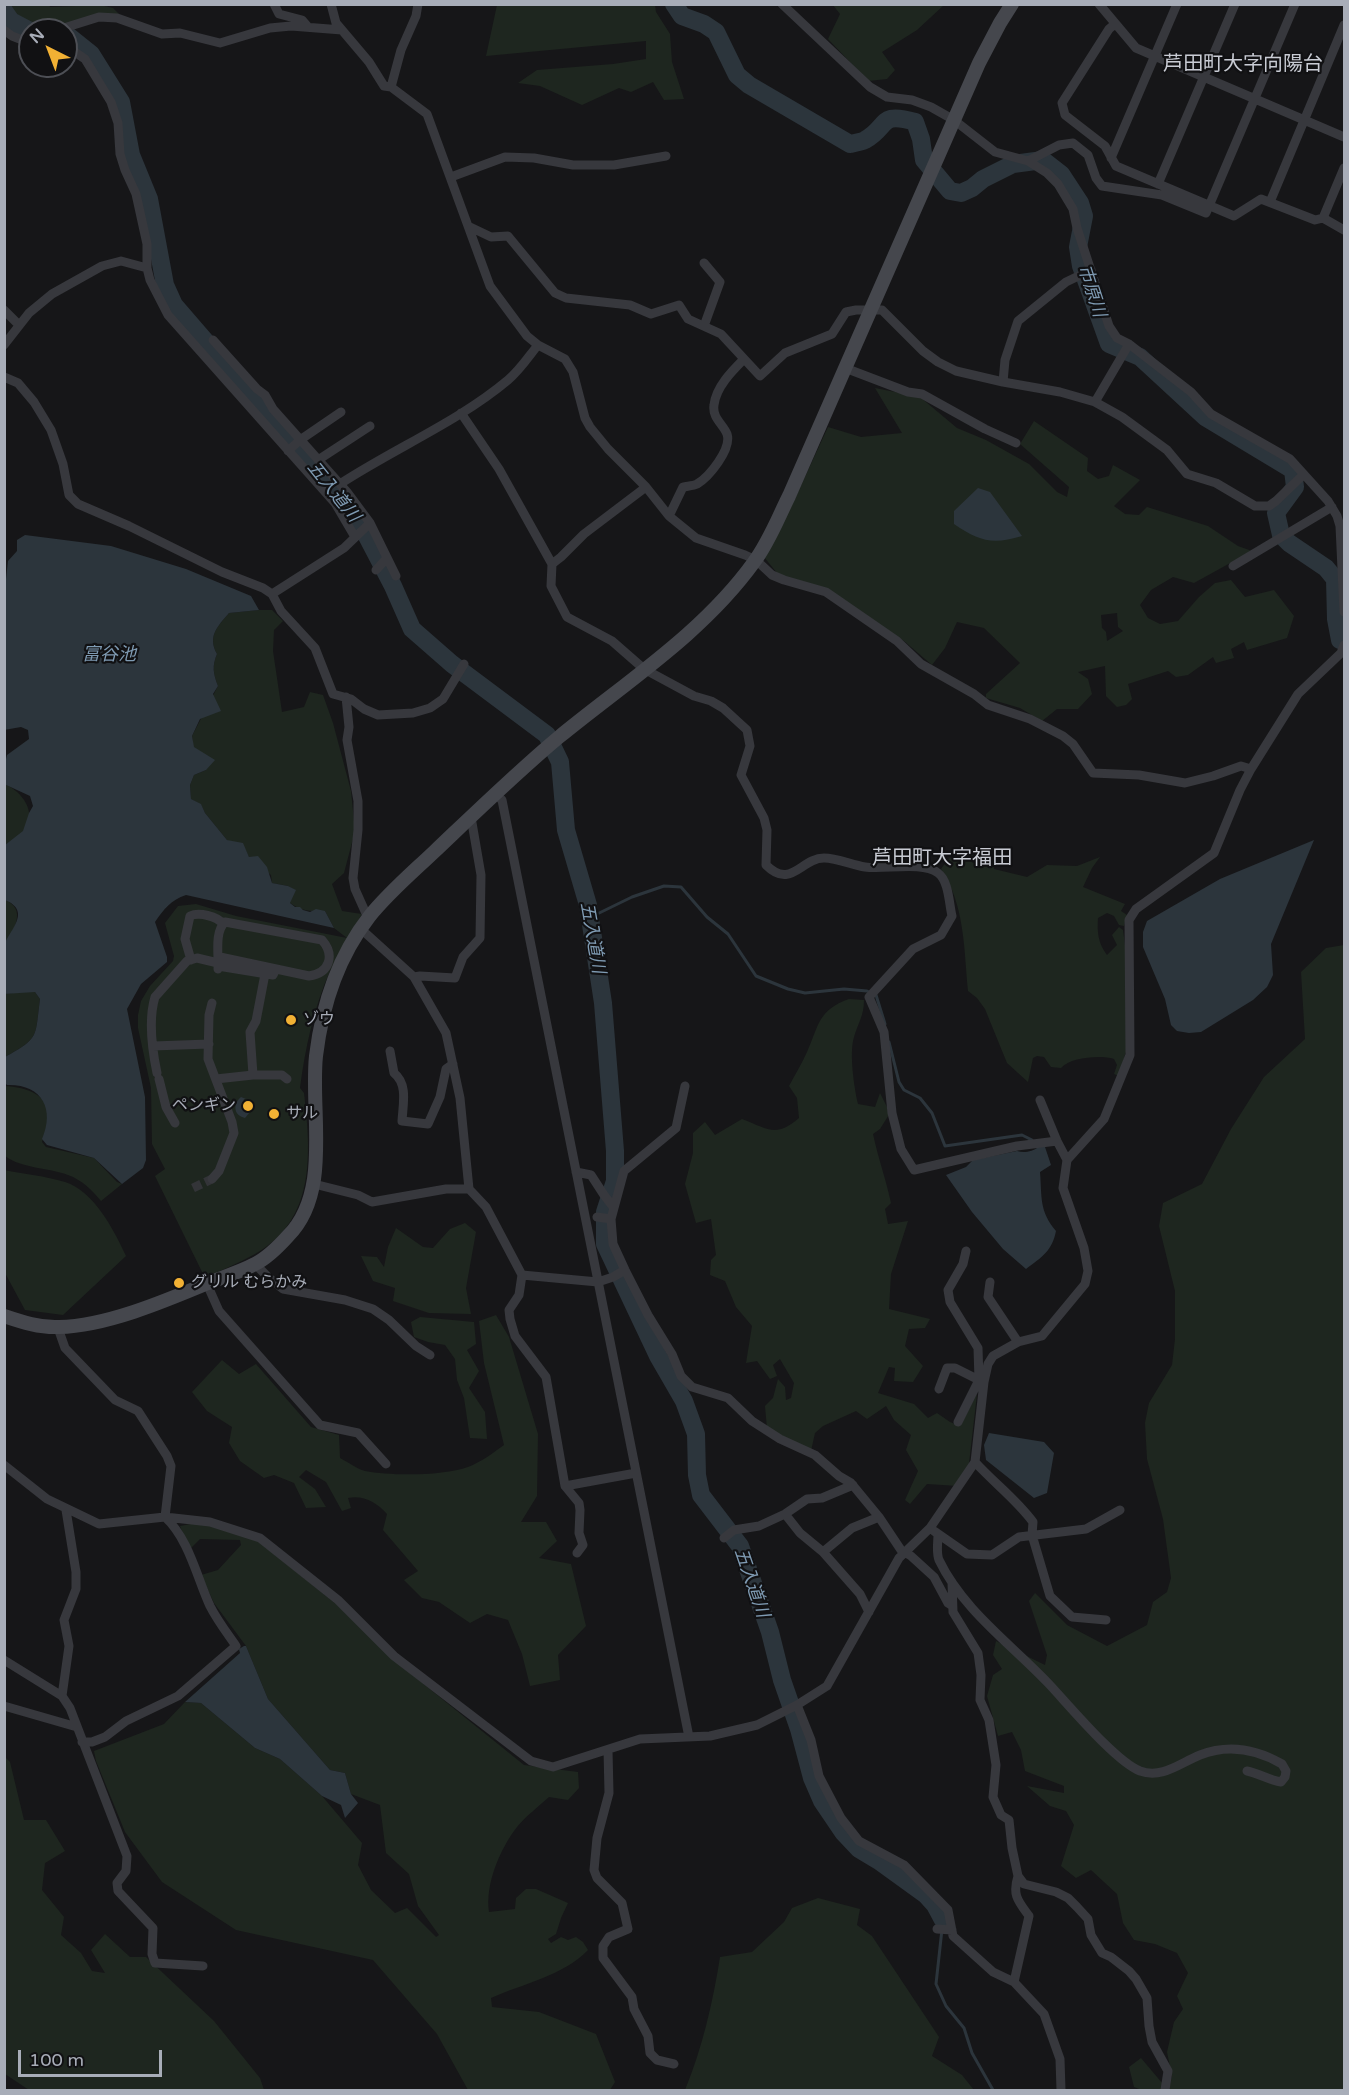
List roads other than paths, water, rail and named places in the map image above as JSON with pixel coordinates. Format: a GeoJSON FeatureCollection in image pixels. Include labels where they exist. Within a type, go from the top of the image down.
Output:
{"type":"FeatureCollection","features":[{"type":"Feature","properties":{"kind":"street"},"geometry":{"type":"LineString","coordinates":[[274,4],[279,14],[302,20],[308,27]]}},
{"type":"Feature","properties":{"kind":"street"},"geometry":{"type":"LineString","coordinates":[[331,4],[336,23],[369,62],[384,86],[391,87],[427,114],[490,286],[527,336],[538,345],[565,359],[573,372],[585,418],[590,427],[646,487],[669,516],[696,538],[756,560],[772,575],[826,592],[897,641],[921,664],[974,694],[988,705],[1030,719],[1064,736],[1073,744],[1093,773],[1139,775],[1185,783],[1213,777],[1241,766],[1251,768]]}},
{"type":"Feature","properties":{"kind":"street"},"geometry":{"type":"LineString","coordinates":[[391,87],[401,50],[416,16],[418,4]]}},
{"type":"Feature","properties":{"kind":"street"},"geometry":{"type":"LineString","coordinates":[[782,4],[870,87],[887,97],[912,100],[931,107],[954,120],[995,152],[1028,161],[1058,184],[1073,209],[1109,326],[1117,338],[1129,344],[1191,392],[1211,414],[1290,459],[1332,507],[1341,514],[1344,612]]}},
{"type":"Feature","properties":{"kind":"street"},"geometry":{"type":"LineString","coordinates":[[4,1316],[30,1324],[58,1328],[99,1323],[255,1264],[291,1234],[307,1207],[314,1184],[315,1076],[323,1014],[334,980],[350,946],[365,923],[402,883],[495,794],[559,737],[645,669],[720,605],[756,560],[772,532],[978,63],[1012,4]]}},
{"type":"Feature","properties":{"kind":"street"},"geometry":{"type":"LineString","coordinates":[[1099,4],[1136,48],[1344,138]]}},
{"type":"Feature","properties":{"kind":"street"},"geometry":{"type":"LineString","coordinates":[[1112,158],[1177,4]]}},
{"type":"Feature","properties":{"kind":"street"},"geometry":{"type":"LineString","coordinates":[[1158,184],[1235,4]]}},
{"type":"Feature","properties":{"kind":"street"},"geometry":{"type":"LineString","coordinates":[[1028,161],[1059,145],[1073,143],[1089,155],[1096,178],[1102,186],[1162,195],[1206,213],[1295,4]]}},
{"type":"Feature","properties":{"kind":"street"},"geometry":{"type":"LineString","coordinates":[[78,24],[99,17],[117,18],[162,34],[180,33],[220,43],[270,28],[308,27],[342,30]]}},
{"type":"Feature","properties":{"kind":"street"},"geometry":{"type":"LineString","coordinates":[[1115,24],[1109,29],[1062,103],[1065,115],[1105,146],[1116,166],[1234,216],[1261,199],[1315,220],[1323,218],[1344,230]]}},
{"type":"Feature","properties":{"kind":"street"},"geometry":{"type":"LineString","coordinates":[[1270,202],[1344,26]]}},
{"type":"Feature","properties":{"kind":"street"},"geometry":{"type":"LineString","coordinates":[[4,30],[18,38]]}},
{"type":"Feature","properties":{"kind":"street"},"geometry":{"type":"LineString","coordinates":[[78,54],[85,59],[111,102],[118,123],[120,154],[136,194],[147,244],[147,268],[150,280],[168,315],[335,503],[355,537]]}},
{"type":"Feature","properties":{"kind":"street"},"geometry":{"type":"LineString","coordinates":[[451,177],[505,158],[534,158],[573,165],[614,165],[666,156]]}},
{"type":"Feature","properties":{"kind":"street"},"geometry":{"type":"LineString","coordinates":[[1323,218],[1344,168]]}},
{"type":"Feature","properties":{"kind":"street"},"geometry":{"type":"LineString","coordinates":[[470,227],[491,237],[508,237],[560,296],[630,305],[651,314],[679,304],[688,319],[721,334],[760,376],[785,353],[832,334],[846,312],[882,310],[923,351],[938,362],[956,371],[1060,392],[1095,402],[1122,417],[1167,450],[1187,474],[1216,483],[1255,506],[1269,506],[1303,475]]}},
{"type":"Feature","properties":{"kind":"street"},"geometry":{"type":"LineString","coordinates":[[4,345],[29,313],[52,294],[102,266],[121,261],[147,268]]}},
{"type":"Feature","properties":{"kind":"street"},"geometry":{"type":"LineString","coordinates":[[704,263],[720,282],[704,326]]}},
{"type":"Feature","properties":{"kind":"street"},"geometry":{"type":"LineString","coordinates":[[1003,382],[1005,360],[1018,321],[1066,282],[1091,270]]}},
{"type":"Feature","properties":{"kind":"street"},"geometry":{"type":"LineString","coordinates":[[4,310],[19,325]]}},
{"type":"Feature","properties":{"kind":"street"},"geometry":{"type":"LineString","coordinates":[[213,340],[265,395],[273,409],[347,492],[370,523],[396,576]]}},
{"type":"Feature","properties":{"kind":"street"},"geometry":{"type":"LineString","coordinates":[[1095,402],[1129,344]]}},
{"type":"Feature","properties":{"kind":"street"},"geometry":{"type":"LineString","coordinates":[[340,484],[376,460],[461,413],[510,379],[538,345]]}},
{"type":"Feature","properties":{"kind":"street"},"geometry":{"type":"LineString","coordinates":[[669,516],[683,487],[696,484],[717,464],[724,453],[728,443],[726,433],[717,422],[714,406],[729,373],[744,359]]}},
{"type":"Feature","properties":{"kind":"street"},"geometry":{"type":"LineString","coordinates":[[845,368],[908,392],[922,394],[985,429],[1016,443]]}},
{"type":"Feature","properties":{"kind":"street"},"geometry":{"type":"LineString","coordinates":[[4,377],[18,383],[51,430],[63,464],[69,495],[78,504],[272,594],[281,611],[315,648],[333,694],[346,697],[378,715],[413,713],[430,708],[443,699],[464,664]]}},
{"type":"Feature","properties":{"kind":"street"},"geometry":{"type":"LineString","coordinates":[[288,451],[341,412]]}},
{"type":"Feature","properties":{"kind":"street"},"geometry":{"type":"LineString","coordinates":[[461,413],[499,469],[552,564],[552,586],[567,617],[612,641],[645,669],[694,696],[711,701],[723,708],[747,730],[750,746],[741,775],[764,818],[767,830],[766,866],[774,873],[789,874],[800,870],[811,861],[824,858],[867,867],[908,866],[937,872],[944,879],[952,916],[941,934],[913,949],[869,997],[884,1032],[892,1113],[901,1149],[914,1170],[1017,1146],[1057,1141]]}},
{"type":"Feature","properties":{"kind":"street"},"geometry":{"type":"LineString","coordinates":[[318,460],[370,426]]}},
{"type":"Feature","properties":{"kind":"street"},"geometry":{"type":"LineString","coordinates":[[552,564],[584,534],[646,487]]}},
{"type":"Feature","properties":{"kind":"street"},"geometry":{"type":"LineString","coordinates":[[335,503],[347,492]]}},
{"type":"Feature","properties":{"kind":"street"},"geometry":{"type":"LineString","coordinates":[[1233,566],[1332,507]]}},
{"type":"Feature","properties":{"kind":"street"},"geometry":{"type":"LineString","coordinates":[[272,594],[345,548],[370,523]]}},
{"type":"Feature","properties":{"kind":"street"},"geometry":{"type":"LineString","coordinates":[[376,570],[387,558]]}},
{"type":"Feature","properties":{"kind":"street"},"geometry":{"type":"LineString","coordinates":[[958,1422],[982,1381],[993,1356],[1018,1342],[1042,1336],[1085,1284],[1088,1271],[1084,1248],[1063,1188],[1067,1160],[1104,1119],[1130,1055],[1129,920],[1136,909],[1214,853],[1251,768],[1298,694],[1341,653],[1344,645]]}},
{"type":"Feature","properties":{"kind":"street"},"geometry":{"type":"LineString","coordinates":[[346,697],[349,727],[347,740],[358,801],[358,831],[353,878],[355,889],[365,923],[414,977],[446,1033],[459,1098],[469,1189],[486,1207],[522,1275],[519,1295],[509,1310],[510,1319],[515,1336],[546,1377],[565,1486],[579,1503],[579,1533],[583,1545],[577,1553]]}},
{"type":"Feature","properties":{"kind":"street"},"geometry":{"type":"LineString","coordinates":[[495,794],[502,800],[689,1737]]}},
{"type":"Feature","properties":{"kind":"street"},"geometry":{"type":"LineString","coordinates":[[414,977],[455,978],[463,957],[480,938],[482,875],[471,817]]}},
{"type":"Feature","properties":{"kind":"street"},"geometry":{"type":"LineString","coordinates":[[192,960],[185,939],[190,916],[195,914],[219,919],[223,924]]}},
{"type":"Feature","properties":{"kind":"street"},"geometry":{"type":"LineString","coordinates":[[225,922],[322,940],[328,947],[330,957],[325,968],[318,975],[309,976],[218,963],[217,949],[221,926],[225,922]]}},
{"type":"Feature","properties":{"kind":"street"},"geometry":{"type":"LineString","coordinates":[[175,1123],[166,1107],[158,1076],[153,1047],[153,1004],[156,997],[187,961],[197,958],[270,974],[256,1022],[250,1032],[253,1075]]}},
{"type":"Feature","properties":{"kind":"street"},"geometry":{"type":"LineString","coordinates":[[212,1003],[209,1015],[208,1059],[234,1133],[219,1171],[212,1179]]}},
{"type":"Feature","properties":{"kind":"street"},"geometry":{"type":"LineString","coordinates":[[153,1047],[209,1044]]}},
{"type":"Feature","properties":{"kind":"street"},"geometry":{"type":"LineString","coordinates":[[390,1051],[394,1073],[400,1078],[404,1094],[402,1121],[428,1124],[440,1097],[446,1069],[453,1064]]}},
{"type":"Feature","properties":{"kind":"street"},"geometry":{"type":"LineString","coordinates":[[216,1079],[253,1075],[282,1075],[287,1079]]}},
{"type":"Feature","properties":{"kind":"street"},"geometry":{"type":"LineString","coordinates":[[686,1086],[676,1128],[624,1171],[611,1219],[613,1244],[625,1270],[648,1315],[672,1354],[681,1376],[692,1387],[728,1398],[752,1421],[780,1439],[815,1455],[853,1485],[904,1553],[911,1556],[934,1577],[951,1605]]}},
{"type":"Feature","properties":{"kind":"street"},"geometry":{"type":"LineString","coordinates":[[1040,1100],[1067,1160]]}},
{"type":"Feature","properties":{"kind":"street"},"geometry":{"type":"LineString","coordinates":[[576,1172],[591,1174],[603,1195],[614,1208]]}},
{"type":"Feature","properties":{"kind":"street"},"geometry":{"type":"LineString","coordinates":[[314,1184],[358,1195],[372,1202],[446,1189],[469,1189]]}},
{"type":"Feature","properties":{"kind":"street"},"geometry":{"type":"LineString","coordinates":[[597,1217],[611,1219]]}},
{"type":"Feature","properties":{"kind":"street"},"geometry":{"type":"LineString","coordinates":[[4,1465],[46,1499],[99,1524],[165,1517],[210,1522],[260,1538],[338,1600],[394,1656],[531,1761],[553,1767],[640,1740],[710,1736],[757,1725],[797,1705],[827,1686],[899,1558],[934,1531],[975,1462],[982,1381],[978,1348],[950,1302],[948,1290],[963,1264],[966,1251]]}},
{"type":"Feature","properties":{"kind":"street"},"geometry":{"type":"LineString","coordinates":[[255,1264],[267,1278],[283,1289],[345,1300],[373,1309],[389,1320],[416,1346],[430,1354]]}},
{"type":"Feature","properties":{"kind":"street"},"geometry":{"type":"LineString","coordinates":[[522,1275],[598,1282],[625,1270]]}},
{"type":"Feature","properties":{"kind":"street"},"geometry":{"type":"LineString","coordinates":[[990,1282],[988,1298],[1018,1342]]}},
{"type":"Feature","properties":{"kind":"street"},"geometry":{"type":"LineString","coordinates":[[207,1284],[219,1311],[320,1425],[358,1432],[386,1464]]}},
{"type":"Feature","properties":{"kind":"street"},"geometry":{"type":"LineString","coordinates":[[58,1328],[65,1348],[115,1400],[138,1411],[167,1456],[171,1466],[165,1517]]}},
{"type":"Feature","properties":{"kind":"street"},"geometry":{"type":"LineString","coordinates":[[939,1389],[947,1368],[955,1368],[982,1381]]}},
{"type":"Feature","properties":{"kind":"street"},"geometry":{"type":"LineString","coordinates":[[975,1462],[996,1485],[1020,1504],[1033,1522],[1032,1535],[1050,1596],[1072,1617],[1106,1620]]}},
{"type":"Feature","properties":{"kind":"street"},"geometry":{"type":"LineString","coordinates":[[565,1486],[636,1473]]}},
{"type":"Feature","properties":{"kind":"street"},"geometry":{"type":"LineString","coordinates":[[724,1538],[734,1530],[759,1527],[807,1499],[822,1498],[853,1485]]}},
{"type":"Feature","properties":{"kind":"street"},"geometry":{"type":"LineString","coordinates":[[62,1696],[69,1646],[64,1620],[76,1589],[76,1572],[66,1510]]}},
{"type":"Feature","properties":{"kind":"street"},"geometry":{"type":"LineString","coordinates":[[934,1531],[966,1554],[992,1555],[1019,1537],[1086,1529],[1120,1510]]}},
{"type":"Feature","properties":{"kind":"street"},"geometry":{"type":"LineString","coordinates":[[784,1514],[800,1533],[823,1552],[860,1594],[869,1612]]}},
{"type":"Feature","properties":{"kind":"street"},"geometry":{"type":"LineString","coordinates":[[82,1742],[92,1742],[105,1737],[126,1721],[178,1696],[236,1646],[218,1620],[209,1603],[198,1571],[172,1524],[165,1517]]}},
{"type":"Feature","properties":{"kind":"street"},"geometry":{"type":"LineString","coordinates":[[823,1552],[852,1528],[879,1517]]}},
{"type":"Feature","properties":{"kind":"street"},"geometry":{"type":"LineString","coordinates":[[934,1531],[938,1558],[952,1582],[996,1632],[1034,1668],[1121,1760],[1140,1771],[1156,1773],[1167,1771],[1200,1755],[1224,1748],[1242,1749],[1282,1764],[1286,1771],[1281,1782],[1247,1771]]}},
{"type":"Feature","properties":{"kind":"street"},"geometry":{"type":"LineString","coordinates":[[952,1582],[953,1612],[978,1653],[981,1675],[980,1700],[989,1720],[996,1765],[993,1797],[1001,1815],[1009,1820],[1018,1876],[1024,1884],[1056,1892],[1068,1898],[1088,1919],[1091,1935],[1102,1953],[1136,1978],[1148,1998],[1152,2042],[1168,2071],[1165,2091]]}},
{"type":"Feature","properties":{"kind":"street"},"geometry":{"type":"LineString","coordinates":[[4,1660],[62,1696],[70,1708],[127,1856],[126,1871],[117,1883],[117,1891],[153,1928],[152,1954],[155,1963],[203,1966]]}},
{"type":"Feature","properties":{"kind":"street"},"geometry":{"type":"LineString","coordinates":[[797,1705],[811,1740],[819,1776],[841,1818],[859,1841],[904,1865],[948,1910],[952,1936],[993,1972],[1014,1982],[1044,2014],[1060,2059],[1061,2091]]}},
{"type":"Feature","properties":{"kind":"street"},"geometry":{"type":"LineString","coordinates":[[4,1706],[77,1727]]}},
{"type":"Feature","properties":{"kind":"street"},"geometry":{"type":"LineString","coordinates":[[608,1750],[609,1793],[597,1839],[594,1870],[597,1878],[622,1903],[628,1929],[609,1937],[603,1946],[603,1958],[632,1997],[634,2009],[648,2036],[650,2053],[657,2060],[674,2064]]}},
{"type":"Feature","properties":{"kind":"street"},"geometry":{"type":"LineString","coordinates":[[1014,1982],[1029,1916],[1017,1900],[1014,1887],[1018,1876]]}},
{"type":"Feature","properties":{"kind":"street"},"geometry":{"type":"LineString","coordinates":[[937,1929],[952,1930]]}},
{"type":"Feature","properties":{"kind":"water"},"geometry":{"type":"Polygon","coordinates":[[[978,488],[990,492],[1022,536],[994,541],[986,540],[954,524],[954,511],[978,488]]]}},
{"type":"Feature","properties":{"kind":"water","name":"富谷池"},"geometry":{"type":"Polygon","coordinates":[[[25,535],[111,546],[186,569],[251,596],[259,610],[229,613],[215,632],[213,642],[217,654],[214,670],[218,686],[213,694],[221,711],[200,719],[192,736],[194,747],[215,760],[206,770],[194,775],[190,785],[191,799],[201,804],[205,813],[227,840],[243,843],[249,857],[258,856],[267,867],[272,883],[296,890],[290,903],[310,912],[316,909],[325,911],[334,928],[186,895],[172,902],[162,913],[155,922],[167,962],[141,984],[127,1009],[145,1097],[146,1160],[143,1168],[122,1184],[94,1158],[47,1145],[42,1139],[47,1118],[42,1100],[29,1089],[5,1083],[5,1057],[25,1045],[34,1035],[40,999],[35,992],[4,994],[4,947],[18,916],[13,905],[5,900],[5,845],[23,831],[33,806],[30,796],[4,784],[7,755],[29,739],[28,730],[21,727],[4,730],[5,588],[8,561],[17,551],[17,540],[25,535]]]}},
{"type":"Feature","properties":{"kind":"water"},"geometry":{"type":"Polygon","coordinates":[[[1314,840],[1271,944],[1273,975],[1267,987],[1253,1000],[1201,1032],[1177,1031],[1171,1025],[1165,999],[1143,947],[1143,932],[1147,921],[1220,879],[1314,840]]]}},
{"type":"Feature","properties":{"kind":"water"},"geometry":{"type":"Polygon","coordinates":[[[241,1097],[246,1099],[244,1099],[242,1108],[250,1112],[245,1118],[236,1112],[237,1103],[241,1097]]]}},
{"type":"Feature","properties":{"kind":"water"},"geometry":{"type":"Polygon","coordinates":[[[1038,1147],[1045,1147],[1051,1165],[1040,1172],[1041,1196],[1047,1217],[1056,1231],[1049,1249],[1026,1269],[1003,1249],[972,1212],[946,1175],[966,1167],[973,1160],[1017,1151],[1028,1152],[1038,1147]]]}},
{"type":"Feature","properties":{"kind":"water"},"geometry":{"type":"Polygon","coordinates":[[[989,1433],[1044,1442],[1054,1453],[1047,1493],[1034,1498],[986,1460],[984,1445],[989,1433]]]}},
{"type":"Feature","properties":{"kind":"water"},"geometry":{"type":"Polygon","coordinates":[[[246,1646],[268,1699],[330,1770],[345,1773],[351,1794],[358,1803],[345,1818],[341,1805],[322,1796],[280,1759],[255,1748],[201,1703],[185,1702],[240,1653],[239,1649],[246,1646]]]}},
{"type":"Feature","properties":{"kind":"waterway","name":"市原川"},"geometry":{"type":"LineString","coordinates":[[674,4],[682,16],[704,24],[716,32],[737,75],[749,85],[850,144],[873,135],[889,119],[915,122],[921,139],[924,160],[950,191],[961,193],[1013,164],[1043,160],[1061,174],[1080,203],[1084,216],[1078,247],[1081,266],[1109,344],[1140,357],[1205,417],[1293,470],[1295,487],[1276,513],[1281,535],[1326,568],[1335,579],[1336,619],[1340,640],[1344,642]]}},
{"type":"Feature","properties":{"kind":"waterway","name":"五入道川"},"geometry":{"type":"LineString","coordinates":[[4,11],[11,21],[18,25]]}},
{"type":"Feature","properties":{"kind":"waterway","name":"五入道川"},"geometry":{"type":"LineString","coordinates":[[78,44],[91,54],[121,102],[131,155],[149,199],[165,285],[174,305],[357,517],[393,586],[412,629],[452,664],[547,735],[560,762],[566,830],[588,905],[603,1003],[615,1151],[615,1181],[605,1212],[605,1244],[658,1356],[684,1401],[696,1434],[697,1475],[701,1495],[740,1546],[770,1632],[812,1778],[822,1801],[843,1832],[859,1849],[926,1895],[935,1905],[943,1920]]}},
{"type":"Feature","properties":{"kind":"waterway"},"geometry":{"type":"LineString","coordinates":[[591,917],[632,897],[664,886],[681,887],[707,917],[728,934],[756,976],[805,993],[844,989],[867,991],[876,995],[885,1024]]}},
{"type":"Feature","properties":{"kind":"waterway"},"geometry":{"type":"LineString","coordinates":[[889,1042],[899,1082],[904,1090],[920,1098],[932,1113],[945,1146],[1022,1135],[1032,1140]]}},
{"type":"Feature","properties":{"kind":"waterway"},"geometry":{"type":"LineString","coordinates":[[943,1920],[936,1984],[946,2006],[964,2028],[972,2053],[993,2090]]}},
{"type":"Feature","properties":{"kind":"tunnel"},"geometry":{"type":"LineString","coordinates":[[193,1188],[212,1179]]}},
{"type":"Feature","properties":{"kind":"place","name":"ゾウ"},"geometry":{"type":"Point","coordinates":[291,1020]}},
{"type":"Feature","properties":{"kind":"place","name":"ペンギン"},"geometry":{"type":"Point","coordinates":[248,1106]}},
{"type":"Feature","properties":{"kind":"place","name":"サル"},"geometry":{"type":"Point","coordinates":[274,1114]}},
{"type":"Feature","properties":{"kind":"place","name":"グリル むらかみ"},"geometry":{"type":"Point","coordinates":[179,1283]}},
{"type":"Feature","properties":{"kind":"district","name":"芦田町大字向陽台"},"geometry":{"type":"Point","coordinates":[1243,65]}},
{"type":"Feature","properties":{"kind":"district","name":"芦田町大字福田"},"geometry":{"type":"Point","coordinates":[942,859]}}]}
